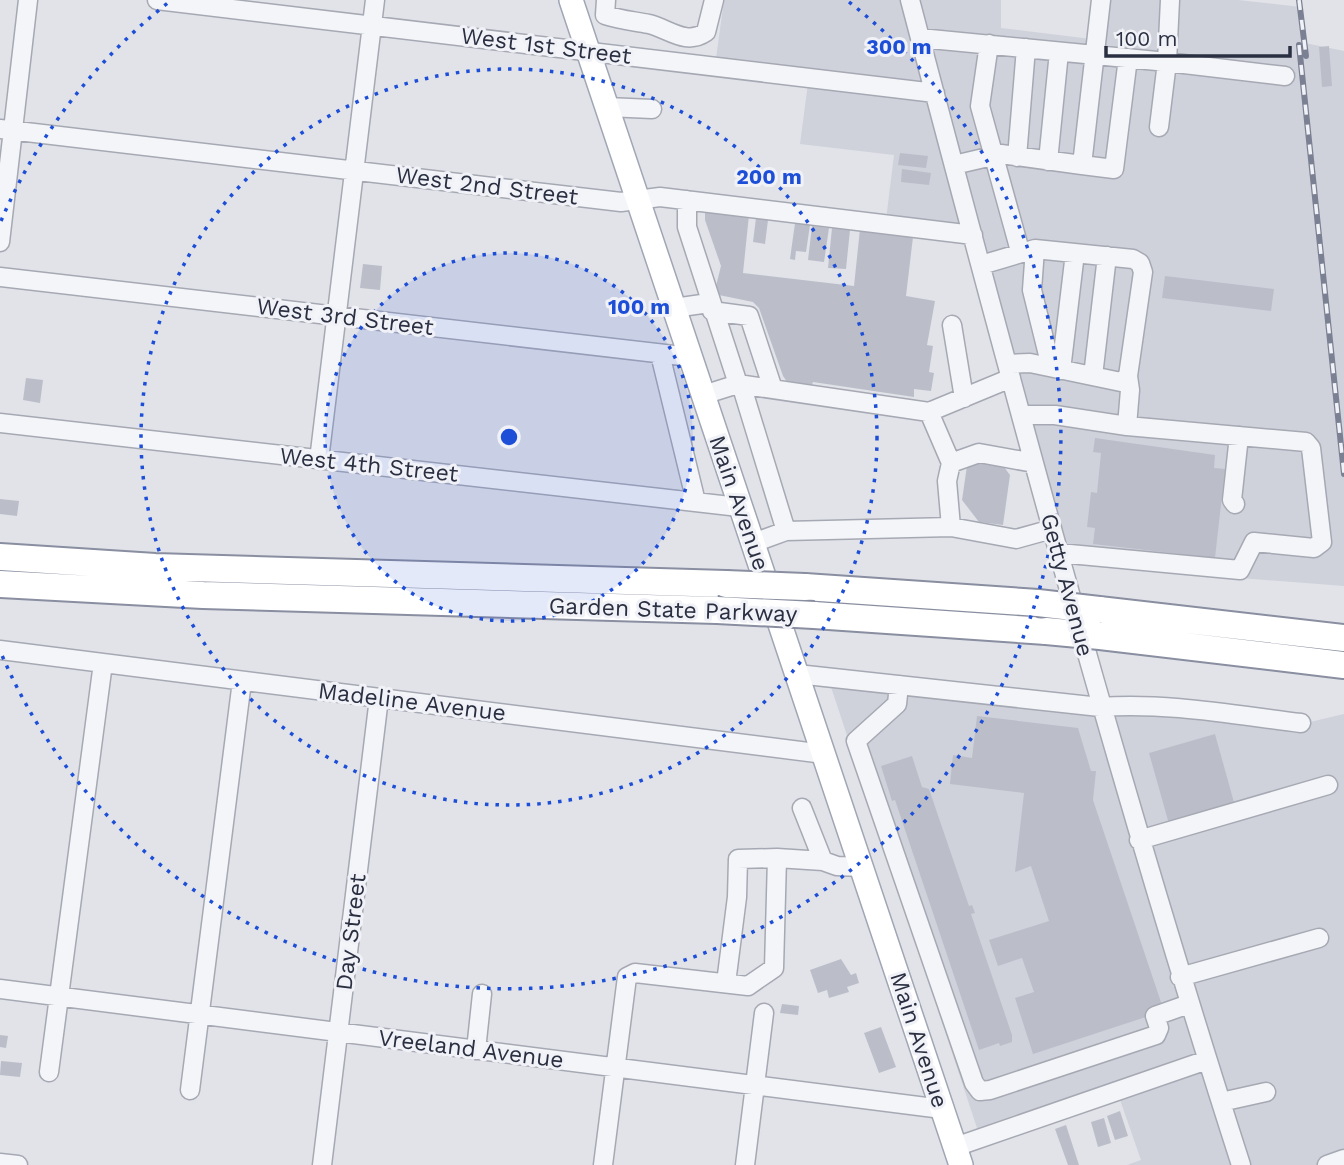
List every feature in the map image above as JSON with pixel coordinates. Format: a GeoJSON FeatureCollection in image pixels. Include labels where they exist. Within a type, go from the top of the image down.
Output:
{"type":"FeatureCollection","features":[{"type":"Feature","properties":{"kind":"highway","name":"Garden State Parkway"},"geometry":{"type":"LineString","coordinates":[[0,557],[155,567],[805,587],[1038,603],[1342,638]]}},
{"type":"Feature","properties":{"kind":"highway","name":"Garden State Parkway"},"geometry":{"type":"LineString","coordinates":[[0,583],[203,595],[814,615],[1100,636],[1344,665]]}},
{"type":"Feature","properties":{"kind":"main road","name":"Main Avenue"},"geometry":{"type":"LineString","coordinates":[[579,24],[691,357],[738,507],[753,543],[958,1156]]}},
{"type":"Feature","properties":{"kind":"street"},"geometry":{"type":"LineString","coordinates":[[0,242],[7,130],[29,0]]}},
{"type":"Feature","properties":{"kind":"street","name":"West 1st Street"},"geometry":{"type":"LineString","coordinates":[[157,0],[372,25],[579,24],[935,93]]}},
{"type":"Feature","properties":{"kind":"street"},"geometry":{"type":"LineString","coordinates":[[319,460],[375,0]]}},
{"type":"Feature","properties":{"kind":"street"},"geometry":{"type":"LineString","coordinates":[[579,24],[601,22],[605,7],[664,32],[698,38],[706,32],[711,21],[714,0]]}},
{"type":"Feature","properties":{"kind":"street","name":"Getty Avenue"},"geometry":{"type":"LineString","coordinates":[[910,0],[1100,707],[1180,977],[1241,1165]]}},
{"type":"Feature","properties":{"kind":"street"},"geometry":{"type":"LineString","coordinates":[[1082,165],[1101,0]]}},
{"type":"Feature","properties":{"kind":"street"},"geometry":{"type":"LineString","coordinates":[[1159,127],[1167,62],[1170,0]]}},
{"type":"Feature","properties":{"kind":"street"},"geometry":{"type":"LineString","coordinates":[[920,37],[1286,76]]}},
{"type":"Feature","properties":{"kind":"street"},"geometry":{"type":"LineString","coordinates":[[989,44],[980,106],[1028,250],[1032,290],[1056,369]]}},
{"type":"Feature","properties":{"kind":"street"},"geometry":{"type":"LineString","coordinates":[[1017,157],[1026,48]]}},
{"type":"Feature","properties":{"kind":"street"},"geometry":{"type":"LineString","coordinates":[[1048,161],[1059,52]]}},
{"type":"Feature","properties":{"kind":"street"},"geometry":{"type":"LineString","coordinates":[[954,165],[996,155],[1114,169],[1128,58]]}},
{"type":"Feature","properties":{"kind":"street"},"geometry":{"type":"LineString","coordinates":[[607,107],[652,109]]}},
{"type":"Feature","properties":{"kind":"street","name":"West 2nd Street"},"geometry":{"type":"LineString","coordinates":[[7,130],[621,202],[660,197],[973,235]]}},
{"type":"Feature","properties":{"kind":"street"},"geometry":{"type":"LineString","coordinates":[[687,200],[687,227],[786,531]]}},
{"type":"Feature","properties":{"kind":"street"},"geometry":{"type":"LineString","coordinates":[[981,265],[1028,250],[1133,259],[1140,263],[1143,272],[1128,376],[1130,390],[1127,426]]}},
{"type":"Feature","properties":{"kind":"street"},"geometry":{"type":"LineString","coordinates":[[1056,369],[1075,253]]}},
{"type":"Feature","properties":{"kind":"street"},"geometry":{"type":"LineString","coordinates":[[1093,376],[1107,256]]}},
{"type":"Feature","properties":{"kind":"street","name":"West 3rd Street"},"geometry":{"type":"LineString","coordinates":[[0,277],[691,357]]}},
{"type":"Feature","properties":{"kind":"street"},"geometry":{"type":"LineString","coordinates":[[674,308],[711,307],[749,316],[774,389]]}},
{"type":"Feature","properties":{"kind":"street"},"geometry":{"type":"LineString","coordinates":[[952,325],[964,398]]}},
{"type":"Feature","properties":{"kind":"street"},"geometry":{"type":"LineString","coordinates":[[660,354],[696,502]]}},
{"type":"Feature","properties":{"kind":"street"},"geometry":{"type":"LineString","coordinates":[[703,395],[739,384],[929,412],[964,398],[1009,371],[1030,363],[1121,382],[1128,376]]}},
{"type":"Feature","properties":{"kind":"street"},"geometry":{"type":"LineString","coordinates":[[929,412],[951,463],[947,481],[951,527]]}},
{"type":"Feature","properties":{"kind":"street"},"geometry":{"type":"LineString","coordinates":[[1021,415],[1055,415],[1127,426],[1306,442],[1311,449],[1322,542],[1314,548],[1254,542],[1240,570],[1059,553]]}},
{"type":"Feature","properties":{"kind":"street","name":"West 4th Street"},"geometry":{"type":"LineString","coordinates":[[0,423],[738,507]]}},
{"type":"Feature","properties":{"kind":"street"},"geometry":{"type":"LineString","coordinates":[[1235,505],[1232,500],[1239,436]]}},
{"type":"Feature","properties":{"kind":"street"},"geometry":{"type":"LineString","coordinates":[[951,463],[979,453],[1034,463]]}},
{"type":"Feature","properties":{"kind":"street"},"geometry":{"type":"LineString","coordinates":[[753,543],[786,531],[951,527],[1016,539],[1052,529]]}},
{"type":"Feature","properties":{"kind":"street","name":"Madeline Avenue"},"geometry":{"type":"LineString","coordinates":[[0,650],[824,754]]}},
{"type":"Feature","properties":{"kind":"street"},"geometry":{"type":"LineString","coordinates":[[49,1072],[103,663]]}},
{"type":"Feature","properties":{"kind":"street"},"geometry":{"type":"LineString","coordinates":[[797,674],[1100,707],[1125,705],[1301,723]]}},
{"type":"Feature","properties":{"kind":"street"},"geometry":{"type":"LineString","coordinates":[[190,1090],[242,681]]}},
{"type":"Feature","properties":{"kind":"street"},"geometry":{"type":"LineString","coordinates":[[899,685],[897,704],[856,741],[979,1091],[990,1090],[1156,1035],[1159,1028],[1155,1016],[1189,1003]]}},
{"type":"Feature","properties":{"kind":"street","name":"Day Street"},"geometry":{"type":"LineString","coordinates":[[322,1165],[380,698]]}},
{"type":"Feature","properties":{"kind":"street"},"geometry":{"type":"LineString","coordinates":[[1139,839],[1328,785]]}},
{"type":"Feature","properties":{"kind":"street"},"geometry":{"type":"LineString","coordinates":[[802,808],[823,861]]}},
{"type":"Feature","properties":{"kind":"street"},"geometry":{"type":"LineString","coordinates":[[726,983],[737,897],[738,859],[777,858],[861,867]]}},
{"type":"Feature","properties":{"kind":"street"},"geometry":{"type":"LineString","coordinates":[[603,1165],[627,977],[635,973],[748,986],[774,968],[777,858]]}},
{"type":"Feature","properties":{"kind":"street"},"geometry":{"type":"LineString","coordinates":[[1180,977],[1319,938]]}},
{"type":"Feature","properties":{"kind":"street","name":"Vreeland Avenue"},"geometry":{"type":"LineString","coordinates":[[0,989],[942,1109]]}},
{"type":"Feature","properties":{"kind":"street"},"geometry":{"type":"LineString","coordinates":[[476,1050],[482,995]]}},
{"type":"Feature","properties":{"kind":"street"},"geometry":{"type":"LineString","coordinates":[[745,1165],[764,1013]]}},
{"type":"Feature","properties":{"kind":"street"},"geometry":{"type":"LineString","coordinates":[[958,1156],[1207,1060]]}},
{"type":"Feature","properties":{"kind":"street"},"geometry":{"type":"LineString","coordinates":[[1221,1102],[1266,1092]]}},
{"type":"Feature","properties":{"kind":"street"},"geometry":{"type":"LineString","coordinates":[[1327,1165],[1344,1159]]}},
{"type":"Feature","properties":{"kind":"street"},"geometry":{"type":"LineString","coordinates":[[0,1163],[18,1165]]}},
{"type":"Feature","properties":{"kind":"shaded area"},"geometry":{"type":"Polygon","coordinates":[[[724,0],[1001,0],[1001,28],[1091,39],[1096,0],[1238,0],[1301,7],[1305,43],[1344,51],[1344,586],[1061,564],[967,236],[885,228],[894,155],[800,144],[809,76],[715,66],[724,0]]]}},
{"type":"Feature","properties":{"kind":"shaded area"},"geometry":{"type":"Polygon","coordinates":[[[828,678],[1306,723],[1344,714],[1344,1165],[1127,1165],[1141,1160],[1118,1094],[981,1140],[828,678]]]}},
{"type":"Feature","properties":{"kind":"building"},"geometry":{"type":"Polygon","coordinates":[[[1329,46],[1332,86],[1322,87],[1319,47],[1329,46]]]}},
{"type":"Feature","properties":{"kind":"building"},"geometry":{"type":"Polygon","coordinates":[[[900,153],[928,156],[926,168],[898,165],[900,153]]]}},
{"type":"Feature","properties":{"kind":"building"},"geometry":{"type":"Polygon","coordinates":[[[902,169],[931,173],[929,185],[901,182],[902,169]]]}},
{"type":"Feature","properties":{"kind":"building"},"geometry":{"type":"Polygon","coordinates":[[[705,211],[749,215],[743,273],[854,286],[860,229],[913,237],[906,296],[935,301],[927,345],[933,346],[929,372],[934,373],[931,391],[914,389],[914,397],[813,382],[811,387],[788,383],[783,376],[759,308],[753,302],[714,294],[721,266],[705,220],[705,211]]]}},
{"type":"Feature","properties":{"kind":"building"},"geometry":{"type":"Polygon","coordinates":[[[756,218],[768,220],[765,244],[753,242],[756,218]]]}},
{"type":"Feature","properties":{"kind":"building"},"geometry":{"type":"Polygon","coordinates":[[[795,223],[810,225],[806,252],[796,251],[795,260],[790,259],[795,223]]]}},
{"type":"Feature","properties":{"kind":"building"},"geometry":{"type":"Polygon","coordinates":[[[812,226],[829,228],[824,262],[808,260],[812,226]]]}},
{"type":"Feature","properties":{"kind":"building"},"geometry":{"type":"Polygon","coordinates":[[[832,228],[850,230],[846,269],[828,268],[832,228]]]}},
{"type":"Feature","properties":{"kind":"building"},"geometry":{"type":"Polygon","coordinates":[[[363,264],[382,266],[380,290],[360,288],[363,264]]]}},
{"type":"Feature","properties":{"kind":"building"},"geometry":{"type":"Polygon","coordinates":[[[1165,276],[1274,289],[1271,311],[1162,298],[1165,276]]]}},
{"type":"Feature","properties":{"kind":"building"},"geometry":{"type":"Polygon","coordinates":[[[26,378],[43,380],[40,403],[23,400],[26,378]]]}},
{"type":"Feature","properties":{"kind":"building"},"geometry":{"type":"Polygon","coordinates":[[[1095,438],[1215,455],[1214,468],[1225,469],[1215,558],[1093,544],[1095,528],[1087,527],[1091,492],[1097,493],[1101,453],[1093,452],[1095,438]]]}},
{"type":"Feature","properties":{"kind":"building"},"geometry":{"type":"Polygon","coordinates":[[[968,459],[1001,463],[1010,475],[1003,525],[979,522],[962,500],[968,459]]]}},
{"type":"Feature","properties":{"kind":"building"},"geometry":{"type":"Polygon","coordinates":[[[0,499],[19,501],[17,516],[0,514],[0,499]]]}},
{"type":"Feature","properties":{"kind":"building"},"geometry":{"type":"Polygon","coordinates":[[[977,716],[1078,728],[1091,771],[1096,771],[1093,800],[1164,1011],[1033,1054],[1015,998],[1034,992],[1022,958],[998,966],[989,940],[1049,921],[1031,866],[1015,872],[1024,793],[950,784],[953,755],[972,758],[977,716]]]}},
{"type":"Feature","properties":{"kind":"building"},"geometry":{"type":"Polygon","coordinates":[[[1215,734],[1235,806],[1169,824],[1149,753],[1215,734]]]}},
{"type":"Feature","properties":{"kind":"building"},"geometry":{"type":"Polygon","coordinates":[[[912,756],[922,787],[929,789],[969,906],[972,905],[975,913],[971,914],[1012,1035],[1012,1042],[1000,1046],[999,1043],[979,1050],[895,800],[892,801],[881,766],[912,756]]]}},
{"type":"Feature","properties":{"kind":"building"},"geometry":{"type":"Polygon","coordinates":[[[841,959],[851,975],[856,973],[859,983],[847,987],[849,992],[829,998],[827,990],[818,993],[810,970],[841,959]]]}},
{"type":"Feature","properties":{"kind":"building"},"geometry":{"type":"Polygon","coordinates":[[[782,1004],[799,1006],[798,1015],[780,1013],[782,1004]]]}},
{"type":"Feature","properties":{"kind":"building"},"geometry":{"type":"Polygon","coordinates":[[[881,1027],[896,1067],[879,1073],[864,1033],[881,1027]]]}},
{"type":"Feature","properties":{"kind":"building"},"geometry":{"type":"Polygon","coordinates":[[[0,1035],[8,1036],[6,1048],[0,1047],[0,1035]]]}},
{"type":"Feature","properties":{"kind":"building"},"geometry":{"type":"Polygon","coordinates":[[[1,1061],[22,1063],[20,1077],[0,1075],[1,1061]]]}},
{"type":"Feature","properties":{"kind":"building"},"geometry":{"type":"Polygon","coordinates":[[[1120,1111],[1128,1136],[1115,1140],[1107,1116],[1120,1111]]]}},
{"type":"Feature","properties":{"kind":"building"},"geometry":{"type":"Polygon","coordinates":[[[1104,1118],[1111,1143],[1098,1147],[1091,1122],[1104,1118]]]}},
{"type":"Feature","properties":{"kind":"building"},"geometry":{"type":"Polygon","coordinates":[[[1066,1125],[1079,1165],[1068,1165],[1055,1129],[1066,1125]]]}},
{"type":"Feature","properties":{"kind":"railway"},"geometry":{"type":"LineString","coordinates":[[1299,0],[1306,56]]}},
{"type":"Feature","properties":{"kind":"railway"},"geometry":{"type":"LineString","coordinates":[[1299,45],[1344,474]]}}]}
